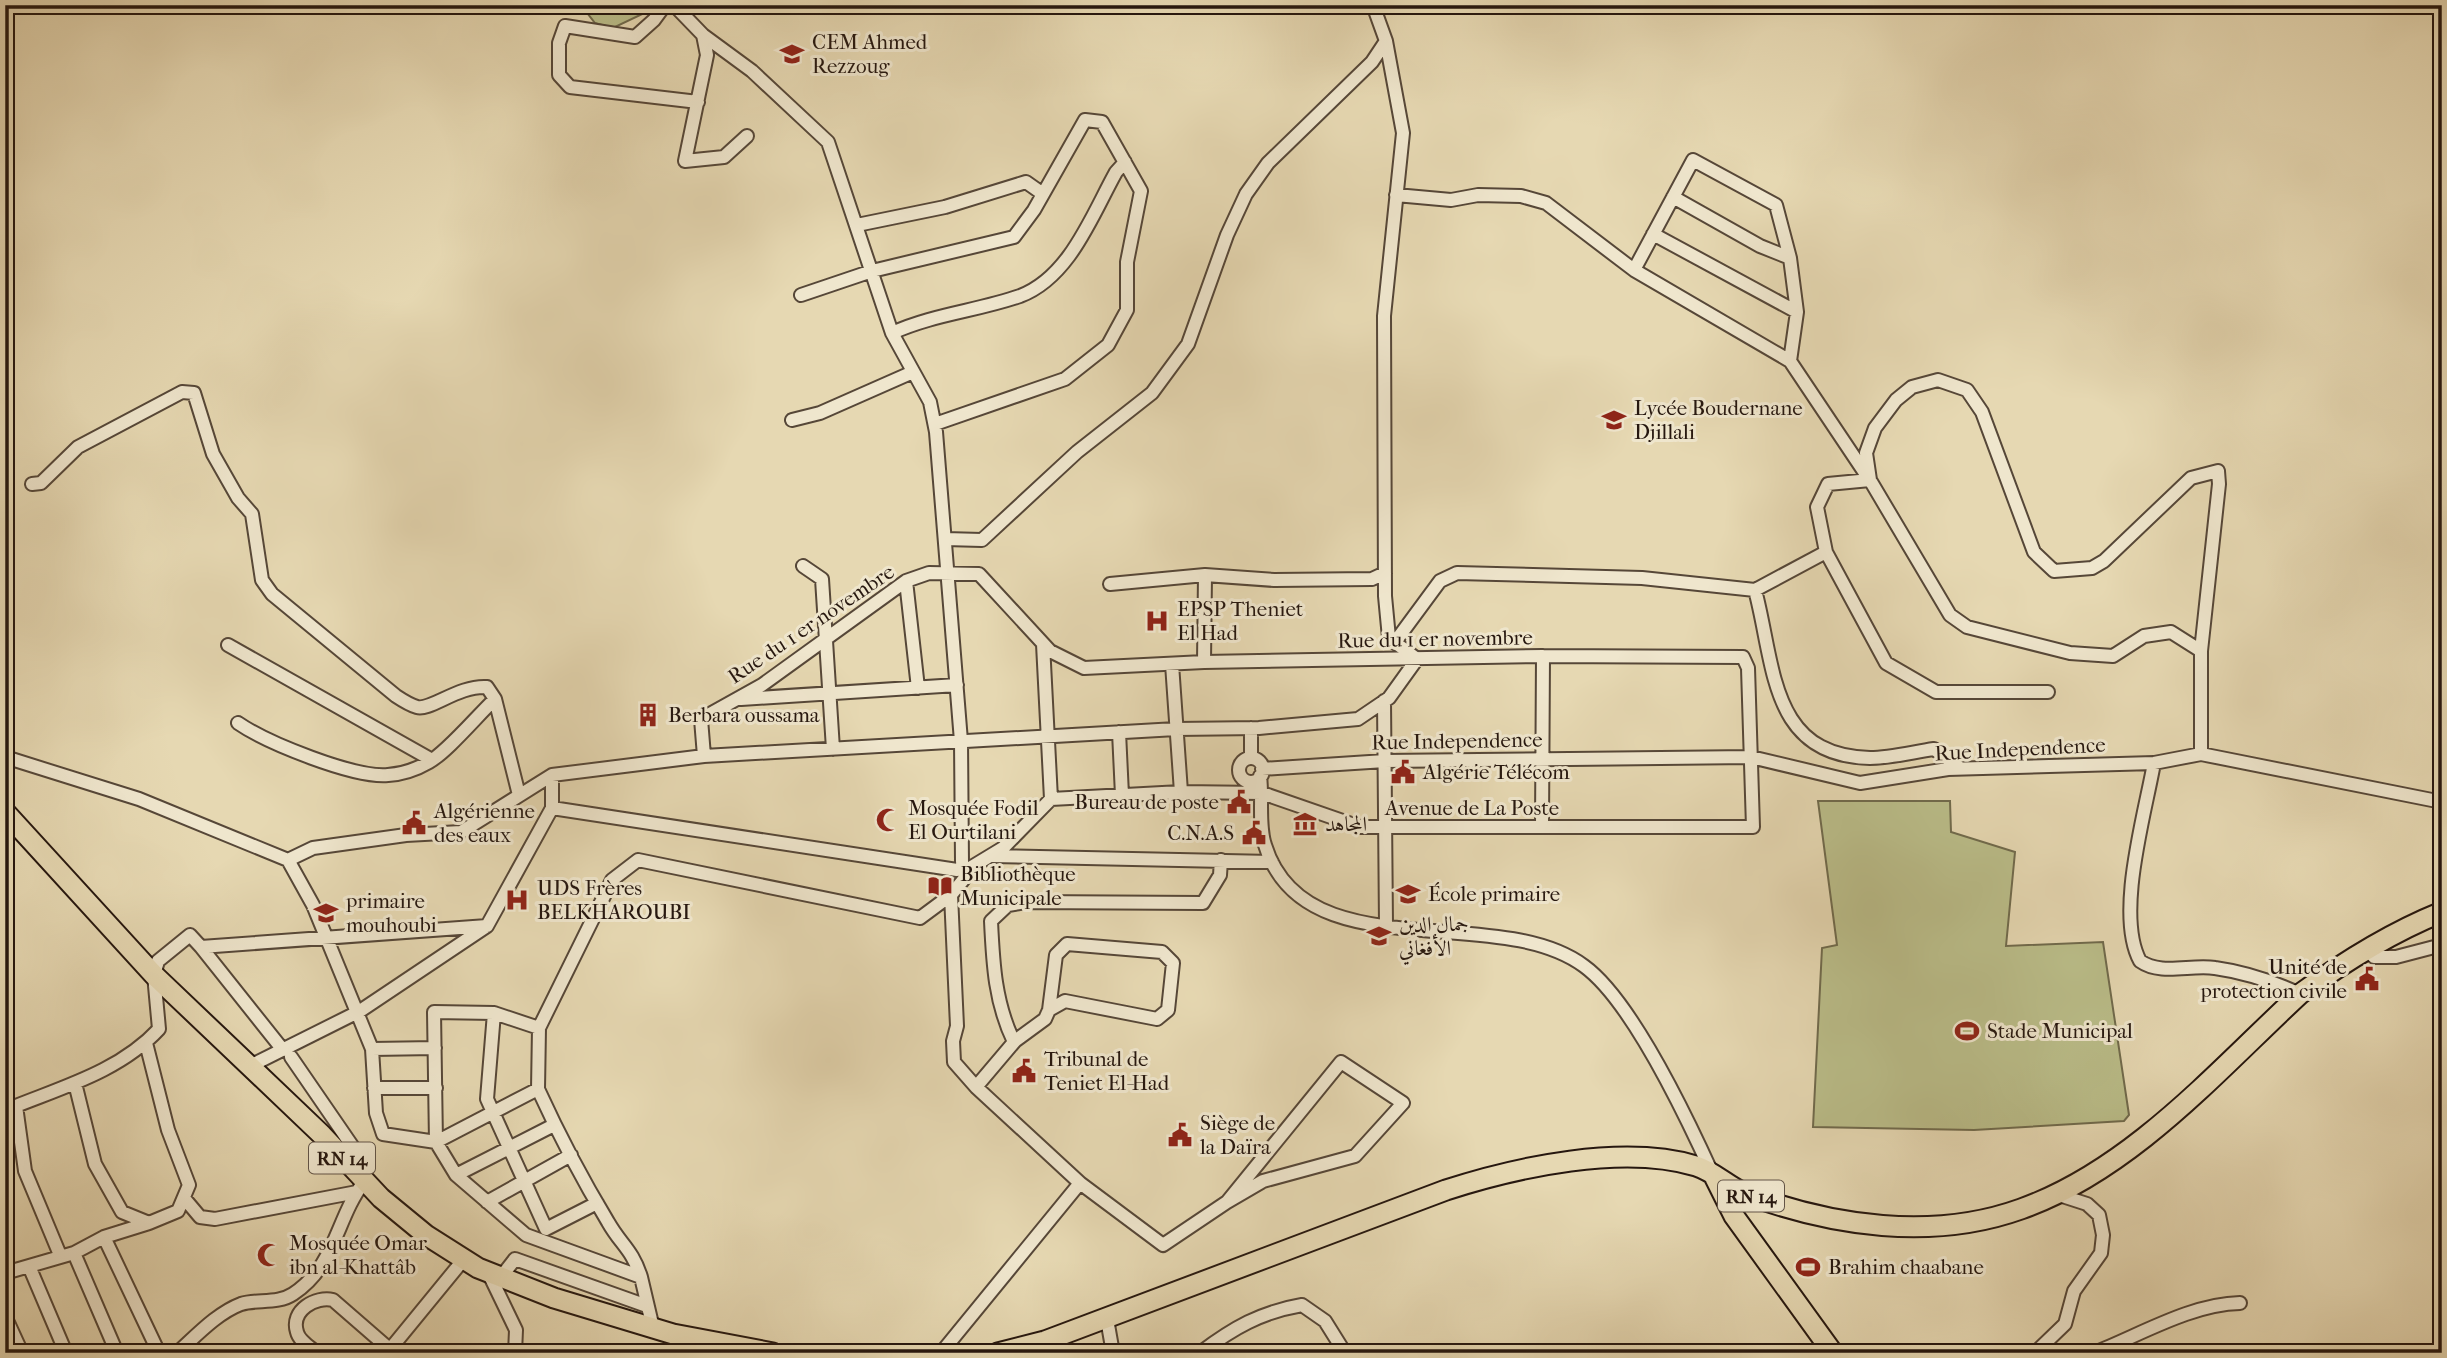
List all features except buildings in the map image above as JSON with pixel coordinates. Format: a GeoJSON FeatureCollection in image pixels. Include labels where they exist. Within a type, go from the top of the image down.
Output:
{"type":"FeatureCollection","features":[{"type":"Feature","properties":{"kind":"main road","name":"RN 14"},"geometry":{"type":"LineString","coordinates":[[5,812],[154,975],[322,1135],[361,1187],[426,1235],[494,1275],[554,1298],[653,1328],[773,1353]]}},
{"type":"Feature","properties":{"kind":"main road","name":"RN 14"},"geometry":{"type":"LineString","coordinates":[[998,1353],[1045,1341],[1107,1319],[1446,1190],[1492,1176],[1590,1161],[1645,1157],[1698,1166],[1715,1178],[1765,1201],[1821,1217],[1891,1226],[1937,1227],[1983,1220],[2056,1194],[2093,1173],[2135,1143],[2300,995],[2366,948],[2442,912]]}},
{"type":"Feature","properties":{"kind":"main road"},"geometry":{"type":"LineString","coordinates":[[1715,1178],[1734,1216],[1833,1353]]}},
{"type":"Feature","properties":{"kind":"street"},"geometry":{"type":"LineString","coordinates":[[665,5],[654,20],[635,37],[565,26],[559,43],[559,75],[570,87],[698,102]]}},
{"type":"Feature","properties":{"kind":"street"},"geometry":{"type":"LineString","coordinates":[[653,1328],[634,1254],[610,1226],[554,1125],[538,1089],[539,1028],[612,880],[638,860],[920,918],[951,894],[964,869],[957,685],[946,539],[930,402],[892,333],[828,142],[752,71],[703,36],[674,5]]}},
{"type":"Feature","properties":{"kind":"street"},"geometry":{"type":"LineString","coordinates":[[288,860],[313,848],[406,835],[461,832],[552,775],[704,756],[1176,729],[1251,728],[1358,719],[1384,701],[1417,659],[1389,638],[1385,573],[1384,316],[1403,133],[1386,41],[1373,5]]}},
{"type":"Feature","properties":{"kind":"street"},"geometry":{"type":"LineString","coordinates":[[703,36],[707,55],[685,161],[724,157],[747,136]]}},
{"type":"Feature","properties":{"kind":"street"},"geometry":{"type":"LineString","coordinates":[[946,539],[982,540],[1077,452],[1152,393],[1188,344],[1227,236],[1246,194],[1268,163],[1372,62],[1386,41]]}},
{"type":"Feature","properties":{"kind":"street"},"geometry":{"type":"LineString","coordinates":[[802,295],[872,271],[1014,237],[1085,120],[1102,122],[1141,191],[1127,262],[1127,310],[1108,345],[1065,379],[934,424]]}},
{"type":"Feature","properties":{"kind":"street"},"geometry":{"type":"LineString","coordinates":[[1634,270],[1693,160],[1776,205],[1790,258],[1797,312],[1790,361]]}},
{"type":"Feature","properties":{"kind":"street"},"geometry":{"type":"LineString","coordinates":[[892,333],[923,319],[1022,295],[1050,275],[1068,258],[1116,172],[1125,162]]}},
{"type":"Feature","properties":{"kind":"street"},"geometry":{"type":"LineString","coordinates":[[857,225],[945,206],[1026,181],[1042,194]]}},
{"type":"Feature","properties":{"kind":"street"},"geometry":{"type":"LineString","coordinates":[[1396,195],[1451,200],[1478,195],[1521,195],[1546,203],[1634,270],[1790,361],[1870,480],[1950,615],[1967,627],[2070,653],[2113,656],[2144,636],[2171,632],[2201,651]]}},
{"type":"Feature","properties":{"kind":"street"},"geometry":{"type":"LineString","coordinates":[[1673,197],[1760,246],[1790,258]]}},
{"type":"Feature","properties":{"kind":"street"},"geometry":{"type":"LineString","coordinates":[[1653,234],[1797,312]]}},
{"type":"Feature","properties":{"kind":"street"},"geometry":{"type":"LineString","coordinates":[[792,420],[820,414],[914,372]]}},
{"type":"Feature","properties":{"kind":"street"},"geometry":{"type":"LineString","coordinates":[[1870,480],[1866,453],[1875,428],[1896,400],[1912,387],[1938,380],[1967,390],[1982,412],[2034,552],[2054,571],[2092,568],[2104,561],[2191,478],[2218,471],[2219,484],[2201,651],[2201,754]]}},
{"type":"Feature","properties":{"kind":"street"},"geometry":{"type":"LineString","coordinates":[[32,484],[41,483],[78,447],[182,392],[194,393],[213,454],[238,498],[251,514],[261,580],[272,594],[396,696],[417,707],[427,708],[448,694],[473,686],[487,687],[495,699],[519,796]]}},
{"type":"Feature","properties":{"kind":"street"},"geometry":{"type":"LineString","coordinates":[[1870,480],[1853,479],[1828,484],[1816,507],[1826,552],[1886,663],[1936,692],[2048,692]]}},
{"type":"Feature","properties":{"kind":"street"},"geometry":{"type":"LineString","coordinates":[[1395,642],[1440,581],[1457,573],[1642,578],[1755,590],[1826,552]]}},
{"type":"Feature","properties":{"kind":"street"},"geometry":{"type":"LineString","coordinates":[[803,566],[822,579],[833,749]]}},
{"type":"Feature","properties":{"kind":"street","name":"Rue du 1 er novembre"},"geometry":{"type":"LineString","coordinates":[[704,756],[701,719],[762,685],[906,581],[929,573],[979,574],[1043,644],[1084,668],[1204,662],[1543,656],[1743,657]]}},
{"type":"Feature","properties":{"kind":"street"},"geometry":{"type":"LineString","coordinates":[[1110,584],[1205,576],[1274,580],[1372,579],[1385,573]]}},
{"type":"Feature","properties":{"kind":"street"},"geometry":{"type":"LineString","coordinates":[[1204,662],[1205,576]]}},
{"type":"Feature","properties":{"kind":"street"},"geometry":{"type":"LineString","coordinates":[[906,581],[918,688]]}},
{"type":"Feature","properties":{"kind":"street"},"geometry":{"type":"LineString","coordinates":[[1755,590],[1777,695],[1799,732],[1830,754],[1871,758],[1934,748],[1960,768]]}},
{"type":"Feature","properties":{"kind":"street"},"geometry":{"type":"LineString","coordinates":[[552,808],[964,869],[1003,848],[1051,799],[1043,644]]}},
{"type":"Feature","properties":{"kind":"street"},"geometry":{"type":"LineString","coordinates":[[228,645],[432,761]]}},
{"type":"Feature","properties":{"kind":"street"},"geometry":{"type":"LineString","coordinates":[[1542,826],[1543,656]]}},
{"type":"Feature","properties":{"kind":"street","name":"Avenue de La Poste"},"geometry":{"type":"LineString","coordinates":[[1051,799],[1181,792],[1262,793],[1360,827],[1753,827],[1748,668],[1743,657]]}},
{"type":"Feature","properties":{"kind":"street"},"geometry":{"type":"LineString","coordinates":[[1172,664],[1181,792]]}},
{"type":"Feature","properties":{"kind":"street"},"geometry":{"type":"LineString","coordinates":[[737,699],[957,685]]}},
{"type":"Feature","properties":{"kind":"street"},"geometry":{"type":"LineString","coordinates":[[238,723],[260,738],[323,762],[386,775],[409,771],[432,761],[495,699]]}},
{"type":"Feature","properties":{"kind":"street"},"geometry":{"type":"LineString","coordinates":[[1384,701],[1385,925]]}},
{"type":"Feature","properties":{"kind":"street"},"geometry":{"type":"LineString","coordinates":[[1251,728],[1251,758]]}},
{"type":"Feature","properties":{"kind":"street"},"geometry":{"type":"LineString","coordinates":[[1119,732],[1122,795]]}},
{"type":"Feature","properties":{"kind":"street","name":"Rue Independence"},"geometry":{"type":"LineString","coordinates":[[1261,772],[1385,761],[1751,757],[1860,783],[1960,768],[2154,763],[2201,754],[2442,802]]}},
{"type":"Feature","properties":{"kind":"street"},"geometry":{"type":"LineString","coordinates":[[5,757],[139,799],[288,860],[313,905],[372,1049],[376,1113],[383,1134],[436,1142],[538,1089]]}},
{"type":"Feature","properties":{"kind":"street"},"geometry":{"type":"LineString","coordinates":[[1261,772],[1251,782],[1239,774],[1241,763],[1251,758],[1257,760],[1261,772],[1264,843],[1278,876],[1306,902],[1347,921],[1541,943],[1585,966],[1629,1016],[1715,1178]]}},
{"type":"Feature","properties":{"kind":"street"},"geometry":{"type":"LineString","coordinates":[[2154,763],[2141,822],[2130,914],[2130,932],[2140,961],[2148,967],[2160,969],[2196,966],[2219,968],[2276,984],[2300,995]]}},
{"type":"Feature","properties":{"kind":"street"},"geometry":{"type":"LineString","coordinates":[[248,1067],[287,1053],[356,1013],[487,926],[552,808],[552,775]]}},
{"type":"Feature","properties":{"kind":"street"},"geometry":{"type":"LineString","coordinates":[[991,856],[1272,862]]}},
{"type":"Feature","properties":{"kind":"street"},"geometry":{"type":"LineString","coordinates":[[1014,1042],[1005,1023],[995,982],[991,921],[1008,905],[1026,902],[1203,903],[1220,875],[1221,860]]}},
{"type":"Feature","properties":{"kind":"street"},"geometry":{"type":"LineString","coordinates":[[951,894],[957,1026],[953,1041],[954,1062],[976,1087],[1080,1183],[1163,1245],[1263,1181],[1355,1156],[1403,1103],[1341,1062],[1227,1202]]}},
{"type":"Feature","properties":{"kind":"street"},"geometry":{"type":"LineString","coordinates":[[201,947],[487,926]]}},
{"type":"Feature","properties":{"kind":"street"},"geometry":{"type":"LineString","coordinates":[[60,1255],[25,1171],[16,1106],[96,1075],[146,1043],[159,1029],[154,975],[158,961],[190,935],[287,1053],[356,1153],[361,1187],[329,1258],[293,1294],[242,1304],[219,1316],[177,1353]]}},
{"type":"Feature","properties":{"kind":"street"},"geometry":{"type":"LineString","coordinates":[[976,1087],[1014,1042],[1045,1020],[1049,1010],[1056,954],[1066,944],[1162,952],[1173,963],[1168,1010],[1157,1019],[1065,1001],[1049,1010]]}},
{"type":"Feature","properties":{"kind":"street"},"geometry":{"type":"LineString","coordinates":[[2366,948],[2374,957],[2396,957],[2442,945]]}},
{"type":"Feature","properties":{"kind":"street"},"geometry":{"type":"LineString","coordinates":[[539,1028],[494,1013],[434,1012],[436,1142],[456,1175],[526,1235],[641,1277]]}},
{"type":"Feature","properties":{"kind":"street"},"geometry":{"type":"LineString","coordinates":[[494,1013],[487,1099],[491,1114],[546,1229],[597,1203]]}},
{"type":"Feature","properties":{"kind":"street"},"geometry":{"type":"LineString","coordinates":[[5,1273],[74,1253],[104,1237],[178,1211],[190,1185],[168,1130],[146,1043]]}},
{"type":"Feature","properties":{"kind":"street"},"geometry":{"type":"LineString","coordinates":[[372,1049],[435,1048]]}},
{"type":"Feature","properties":{"kind":"street"},"geometry":{"type":"LineString","coordinates":[[75,1083],[94,1164],[122,1212],[149,1223]]}},
{"type":"Feature","properties":{"kind":"street"},"geometry":{"type":"LineString","coordinates":[[374,1088],[436,1088]]}},
{"type":"Feature","properties":{"kind":"street"},"geometry":{"type":"LineString","coordinates":[[456,1175],[554,1125]]}},
{"type":"Feature","properties":{"kind":"street"},"geometry":{"type":"LineString","coordinates":[[487,1202],[570,1155]]}},
{"type":"Feature","properties":{"kind":"street"},"geometry":{"type":"LineString","coordinates":[[941,1353],[1080,1183]]}},
{"type":"Feature","properties":{"kind":"street"},"geometry":{"type":"LineString","coordinates":[[184,1198],[200,1217],[215,1219],[361,1187]]}},
{"type":"Feature","properties":{"kind":"street"},"geometry":{"type":"LineString","coordinates":[[2035,1353],[2065,1324],[2074,1292],[2101,1253],[2103,1235],[2099,1215],[2087,1204],[2056,1194]]}},
{"type":"Feature","properties":{"kind":"street"},"geometry":{"type":"LineString","coordinates":[[515,1353],[516,1330],[494,1275],[515,1258],[526,1235]]}},
{"type":"Feature","properties":{"kind":"street"},"geometry":{"type":"LineString","coordinates":[[104,1237],[159,1353]]}},
{"type":"Feature","properties":{"kind":"street"},"geometry":{"type":"LineString","coordinates":[[74,1253],[117,1353]]}},
{"type":"Feature","properties":{"kind":"street"},"geometry":{"type":"LineString","coordinates":[[515,1258],[647,1306]]}},
{"type":"Feature","properties":{"kind":"street"},"geometry":{"type":"LineString","coordinates":[[317,1353],[302,1340],[296,1323],[299,1315],[312,1301],[324,1298],[333,1300],[390,1352],[464,1259]]}},
{"type":"Feature","properties":{"kind":"street"},"geometry":{"type":"LineString","coordinates":[[29,1266],[66,1353]]}},
{"type":"Feature","properties":{"kind":"street"},"geometry":{"type":"LineString","coordinates":[[2094,1353],[2199,1311],[2240,1303]]}},
{"type":"Feature","properties":{"kind":"street"},"geometry":{"type":"LineString","coordinates":[[1200,1353],[1226,1334],[1270,1310],[1302,1305],[1325,1321],[1345,1353]]}},
{"type":"Feature","properties":{"kind":"street"},"geometry":{"type":"LineString","coordinates":[[5,1315],[22,1353]]}},
{"type":"Feature","properties":{"kind":"street"},"geometry":{"type":"LineString","coordinates":[[1107,1319],[1113,1353]]}},
{"type":"Feature","properties":{"kind":"green space"},"geometry":{"type":"Polygon","coordinates":[[[581,5],[657,7],[613,28],[595,23],[581,5]]]}},
{"type":"Feature","properties":{"kind":"green space","name":"Stade Municipal"},"geometry":{"type":"Polygon","coordinates":[[[1818,801],[1950,801],[1951,832],[2015,852],[2006,946],[2103,942],[2129,1115],[2124,1121],[1974,1130],[1813,1127],[1822,948],[1837,945],[1818,801]]]}},
{"type":"Feature","properties":{"kind":"place","name":"CEM Ahmed Rezzoug"},"geometry":{"type":"Point","coordinates":[792,54]}},
{"type":"Feature","properties":{"kind":"place","name":"Lycée Boudernane Djillali"},"geometry":{"type":"Point","coordinates":[1614,420]}},
{"type":"Feature","properties":{"kind":"place","name":"EPSP Theniet El Had"},"geometry":{"type":"Point","coordinates":[1157,621]}},
{"type":"Feature","properties":{"kind":"place","name":"Berbara oussama"},"geometry":{"type":"Point","coordinates":[648,715]}},
{"type":"Feature","properties":{"kind":"place","name":"Algérie Télécom"},"geometry":{"type":"Point","coordinates":[1403,772]}},
{"type":"Feature","properties":{"kind":"place","name":"Bureau de poste"},"geometry":{"type":"Point","coordinates":[1239,802]}},
{"type":"Feature","properties":{"kind":"place","name":"Mosquée Fodil El Ourtilani"},"geometry":{"type":"Point","coordinates":[888,820]}},
{"type":"Feature","properties":{"kind":"place","name":"Algérienne des eaux"},"geometry":{"type":"Point","coordinates":[414,823]}},
{"type":"Feature","properties":{"kind":"place","name":"المجاهد"},"geometry":{"type":"Point","coordinates":[1305,824]}},
{"type":"Feature","properties":{"kind":"place","name":"C.N.A.S"},"geometry":{"type":"Point","coordinates":[1254,833]}},
{"type":"Feature","properties":{"kind":"place","name":"Bibliothèque Municipale"},"geometry":{"type":"Point","coordinates":[940,886]}},
{"type":"Feature","properties":{"kind":"place","name":"École primaire"},"geometry":{"type":"Point","coordinates":[1408,894]}},
{"type":"Feature","properties":{"kind":"place","name":"UDS Frères BELKHAROUBI"},"geometry":{"type":"Point","coordinates":[517,900]}},
{"type":"Feature","properties":{"kind":"place","name":"primaire mouhoubi"},"geometry":{"type":"Point","coordinates":[326,913]}},
{"type":"Feature","properties":{"kind":"place","name":"جمال الدين الأفغاني"},"geometry":{"type":"Point","coordinates":[1379,936]}},
{"type":"Feature","properties":{"kind":"place","name":"Unité de protection civile"},"geometry":{"type":"Point","coordinates":[2367,979]}},
{"type":"Feature","properties":{"kind":"place","name":"Stade Municipal"},"geometry":{"type":"Point","coordinates":[1967,1031]}},
{"type":"Feature","properties":{"kind":"place","name":"Tribunal de Teniet El-Had"},"geometry":{"type":"Point","coordinates":[1024,1071]}},
{"type":"Feature","properties":{"kind":"place","name":"Siège de la Daïra"},"geometry":{"type":"Point","coordinates":[1180,1135]}},
{"type":"Feature","properties":{"kind":"place","name":"Mosquée Omar ibn al-Khattâb"},"geometry":{"type":"Point","coordinates":[269,1255]}},
{"type":"Feature","properties":{"kind":"place","name":"Brahim chaabane"},"geometry":{"type":"Point","coordinates":[1808,1267]}}]}
